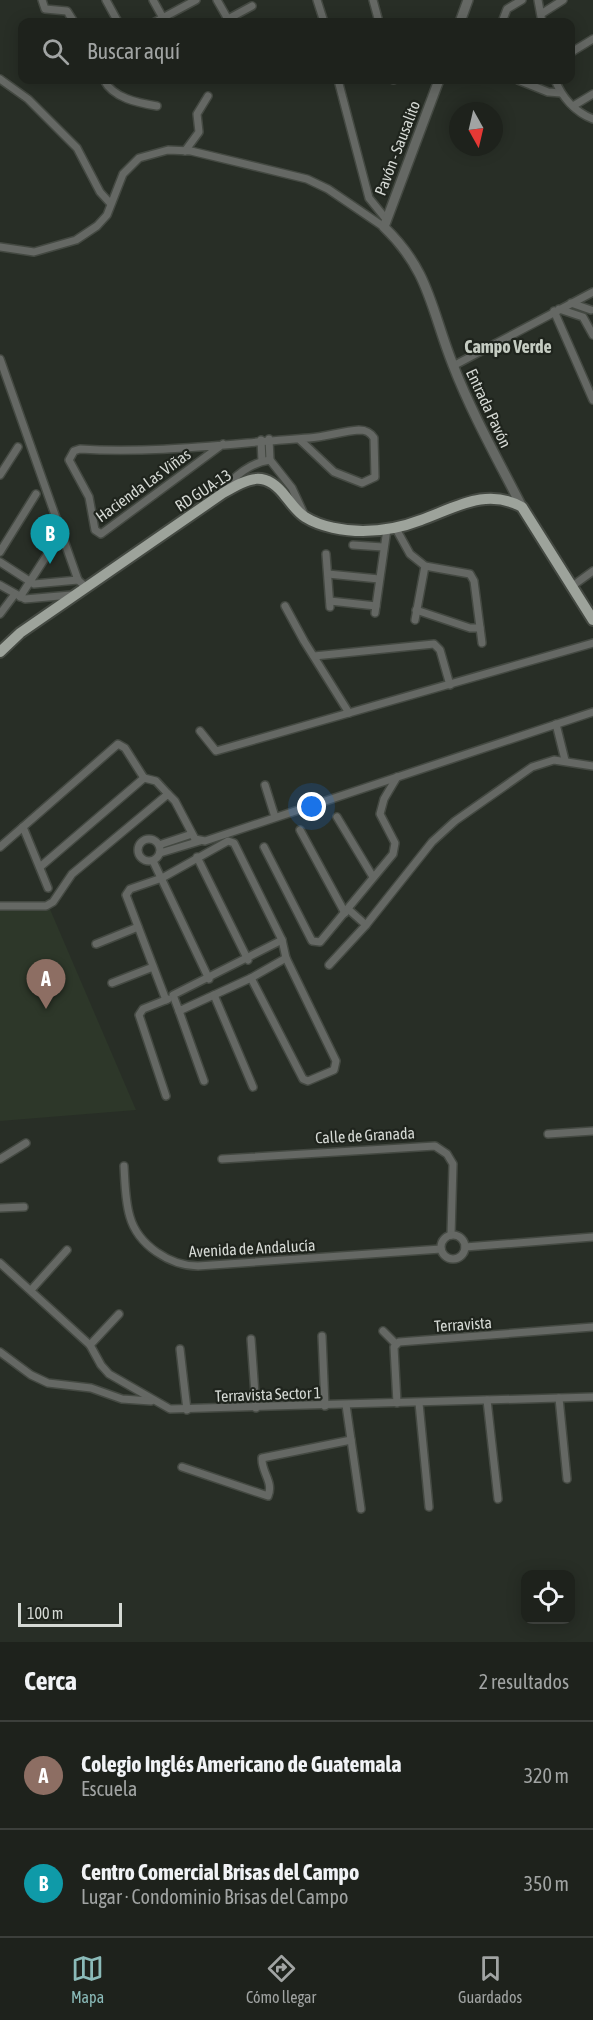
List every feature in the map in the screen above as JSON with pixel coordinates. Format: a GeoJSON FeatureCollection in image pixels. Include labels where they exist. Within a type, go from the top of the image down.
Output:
{"type":"FeatureCollection","features":[{"type":"Feature","properties":{"kind":"main road","name":"RD GUA-13"},"geometry":{"type":"LineString","coordinates":[[0,652],[20,633],[223,493],[244,481],[264,479],[280,489],[305,518],[333,528],[362,531],[391,528],[479,499],[502,499],[522,507]]}},
{"type":"Feature","properties":{"kind":"main road"},"geometry":{"type":"LineString","coordinates":[[522,507],[593,620]]}},
{"type":"Feature","properties":{"kind":"street"},"geometry":{"type":"LineString","coordinates":[[42,0],[45,9],[66,11],[71,18]]}},
{"type":"Feature","properties":{"kind":"street"},"geometry":{"type":"LineString","coordinates":[[106,0],[116,18]]}},
{"type":"Feature","properties":{"kind":"street"},"geometry":{"type":"LineString","coordinates":[[153,0],[163,18],[196,0]]}},
{"type":"Feature","properties":{"kind":"street"},"geometry":{"type":"LineString","coordinates":[[217,0],[227,18]]}},
{"type":"Feature","properties":{"kind":"street"},"geometry":{"type":"LineString","coordinates":[[317,0],[323,18]]}},
{"type":"Feature","properties":{"kind":"street"},"geometry":{"type":"LineString","coordinates":[[373,0],[379,18]]}},
{"type":"Feature","properties":{"kind":"street"},"geometry":{"type":"LineString","coordinates":[[461,18],[468,0]]}},
{"type":"Feature","properties":{"kind":"street"},"geometry":{"type":"LineString","coordinates":[[504,18],[507,9],[522,0]]}},
{"type":"Feature","properties":{"kind":"street"},"geometry":{"type":"LineString","coordinates":[[538,0],[542,18]]}},
{"type":"Feature","properties":{"kind":"street"},"geometry":{"type":"LineString","coordinates":[[541,14],[563,0]]}},
{"type":"Feature","properties":{"kind":"street"},"geometry":{"type":"LineString","coordinates":[[234,18],[252,6]]}},
{"type":"Feature","properties":{"kind":"street"},"geometry":{"type":"LineString","coordinates":[[575,50],[593,39]]}},
{"type":"Feature","properties":{"kind":"street"},"geometry":{"type":"LineString","coordinates":[[0,78],[28,99],[77,148],[100,192],[110,204]]}},
{"type":"Feature","properties":{"kind":"street"},"geometry":{"type":"LineString","coordinates":[[106,84],[124,98],[157,106]]}},
{"type":"Feature","properties":{"kind":"street"},"geometry":{"type":"LineString","coordinates":[[339,84],[369,198],[385,223]]}},
{"type":"Feature","properties":{"kind":"street","name":"Pavón - Sausalito"},"geometry":{"type":"LineString","coordinates":[[385,223],[437,84]]}},
{"type":"Feature","properties":{"kind":"street"},"geometry":{"type":"LineString","coordinates":[[528,84],[548,92],[561,93]]}},
{"type":"Feature","properties":{"kind":"street"},"geometry":{"type":"LineString","coordinates":[[557,84],[561,93],[573,106],[592,119]]}},
{"type":"Feature","properties":{"kind":"street"},"geometry":{"type":"LineString","coordinates":[[573,106],[593,94]]}},
{"type":"Feature","properties":{"kind":"street"},"geometry":{"type":"LineString","coordinates":[[185,151],[199,132],[197,114],[208,96]]}},
{"type":"Feature","properties":{"kind":"street"},"geometry":{"type":"LineString","coordinates":[[0,247],[34,252],[65,244],[97,226],[107,215],[123,174],[139,158],[168,150],[185,151],[307,179],[385,223]]}},
{"type":"Feature","properties":{"kind":"street","name":"Entrada Pavón"},"geometry":{"type":"LineString","coordinates":[[385,223],[420,271],[453,366],[482,430],[522,507]]}},
{"type":"Feature","properties":{"kind":"street"},"geometry":{"type":"LineString","coordinates":[[453,366],[593,292]]}},
{"type":"Feature","properties":{"kind":"street"},"geometry":{"type":"LineString","coordinates":[[571,303],[592,310]]}},
{"type":"Feature","properties":{"kind":"street"},"geometry":{"type":"LineString","coordinates":[[557,310],[583,316],[592,310]]}},
{"type":"Feature","properties":{"kind":"street"},"geometry":{"type":"LineString","coordinates":[[557,310],[593,400]]}},
{"type":"Feature","properties":{"kind":"street"},"geometry":{"type":"LineString","coordinates":[[583,316],[593,334]]}},
{"type":"Feature","properties":{"kind":"street"},"geometry":{"type":"LineString","coordinates":[[0,359],[83,591],[34,598],[18,596],[0,585]]}},
{"type":"Feature","properties":{"kind":"street","name":"Hacienda Las Viñas"},"geometry":{"type":"LineString","coordinates":[[223,444],[101,534],[95,530],[89,497],[69,460],[74,451],[80,449],[141,450],[261,440],[299,439],[368,431],[375,441],[375,477],[362,483],[339,475],[299,439]]}},
{"type":"Feature","properties":{"kind":"street"},"geometry":{"type":"LineString","coordinates":[[261,440],[266,461],[292,488],[305,518]]}},
{"type":"Feature","properties":{"kind":"street"},"geometry":{"type":"LineString","coordinates":[[266,461],[269,440]]}},
{"type":"Feature","properties":{"kind":"street"},"geometry":{"type":"LineString","coordinates":[[0,475],[18,447]]}},
{"type":"Feature","properties":{"kind":"street"},"geometry":{"type":"LineString","coordinates":[[223,493],[229,482],[266,461]]}},
{"type":"Feature","properties":{"kind":"street"},"geometry":{"type":"LineString","coordinates":[[0,552],[36,494]]}},
{"type":"Feature","properties":{"kind":"street"},"geometry":{"type":"LineString","coordinates":[[326,554],[330,604],[375,610],[383,547],[391,528]]}},
{"type":"Feature","properties":{"kind":"street"},"geometry":{"type":"LineString","coordinates":[[391,528],[410,554],[425,566],[470,574],[474,581],[482,643]]}},
{"type":"Feature","properties":{"kind":"street"},"geometry":{"type":"LineString","coordinates":[[0,614],[32,583],[56,541]]}},
{"type":"Feature","properties":{"kind":"street"},"geometry":{"type":"LineString","coordinates":[[353,545],[383,547]]}},
{"type":"Feature","properties":{"kind":"street"},"geometry":{"type":"LineString","coordinates":[[0,562],[32,583],[78,580]]}},
{"type":"Feature","properties":{"kind":"street"},"geometry":{"type":"LineString","coordinates":[[415,620],[425,566]]}},
{"type":"Feature","properties":{"kind":"street"},"geometry":{"type":"LineString","coordinates":[[571,586],[593,572]]}},
{"type":"Feature","properties":{"kind":"street"},"geometry":{"type":"LineString","coordinates":[[328,574],[379,579]]}},
{"type":"Feature","properties":{"kind":"street"},"geometry":{"type":"LineString","coordinates":[[32,583],[34,598]]}},
{"type":"Feature","properties":{"kind":"street"},"geometry":{"type":"LineString","coordinates":[[285,606],[349,713]]}},
{"type":"Feature","properties":{"kind":"street"},"geometry":{"type":"LineString","coordinates":[[417,610],[470,627],[480,627]]}},
{"type":"Feature","properties":{"kind":"street"},"geometry":{"type":"LineString","coordinates":[[200,731],[216,751],[593,643]]}},
{"type":"Feature","properties":{"kind":"street"},"geometry":{"type":"LineString","coordinates":[[314,656],[434,644],[440,650],[450,685]]}},
{"type":"Feature","properties":{"kind":"street"},"geometry":{"type":"LineString","coordinates":[[160,849],[200,841],[593,712]]}},
{"type":"Feature","properties":{"kind":"street"},"geometry":{"type":"LineString","coordinates":[[556,724],[565,760]]}},
{"type":"Feature","properties":{"kind":"street"},"geometry":{"type":"LineString","coordinates":[[0,847],[118,744],[124,748],[144,778],[156,781],[175,801],[192,834],[200,841]]}},
{"type":"Feature","properties":{"kind":"street"},"geometry":{"type":"LineString","coordinates":[[329,965],[366,925],[432,842],[455,821],[523,772],[542,763],[565,760],[593,766]]}},
{"type":"Feature","properties":{"kind":"street"},"geometry":{"type":"LineString","coordinates":[[264,847],[314,943],[320,942],[395,850],[395,843],[380,814],[384,799],[397,777]]}},
{"type":"Feature","properties":{"kind":"street"},"geometry":{"type":"LineString","coordinates":[[40,867],[144,778]]}},
{"type":"Feature","properties":{"kind":"street"},"geometry":{"type":"LineString","coordinates":[[266,785],[275,817]]}},
{"type":"Feature","properties":{"kind":"street"},"geometry":{"type":"LineString","coordinates":[[0,906],[46,906],[53,902],[72,874],[168,794]]}},
{"type":"Feature","properties":{"kind":"street"},"geometry":{"type":"LineString","coordinates":[[337,818],[373,878]]}},
{"type":"Feature","properties":{"kind":"street"},"geometry":{"type":"LineString","coordinates":[[24,828],[48,888]]}},
{"type":"Feature","properties":{"kind":"street"},"geometry":{"type":"LineString","coordinates":[[300,830],[347,911],[366,925]]}},
{"type":"Feature","properties":{"kind":"street"},"geometry":{"type":"LineString","coordinates":[[153,861],[160,849],[192,834]]}},
{"type":"Feature","properties":{"kind":"street"},"geometry":{"type":"LineString","coordinates":[[153,861],[142,859],[139,855],[139,846],[146,839],[156,841],[160,849]]}},
{"type":"Feature","properties":{"kind":"street"},"geometry":{"type":"LineString","coordinates":[[166,1000],[127,898],[127,891],[162,878],[225,842],[234,843],[282,940],[286,958],[336,1061],[334,1070],[308,1081],[303,1079],[251,978]]}},
{"type":"Feature","properties":{"kind":"street"},"geometry":{"type":"LineString","coordinates":[[197,857],[248,960]]}},
{"type":"Feature","properties":{"kind":"street"},"geometry":{"type":"LineString","coordinates":[[153,861],[209,979]]}},
{"type":"Feature","properties":{"kind":"street"},"geometry":{"type":"LineString","coordinates":[[96,944],[138,927]]}},
{"type":"Feature","properties":{"kind":"street"},"geometry":{"type":"LineString","coordinates":[[166,1096],[139,1018],[143,1010],[173,997],[175,992],[248,960],[282,940]]}},
{"type":"Feature","properties":{"kind":"street"},"geometry":{"type":"LineString","coordinates":[[179,1011],[251,978],[286,958]]}},
{"type":"Feature","properties":{"kind":"street"},"geometry":{"type":"LineString","coordinates":[[112,983],[153,967]]}},
{"type":"Feature","properties":{"kind":"street"},"geometry":{"type":"LineString","coordinates":[[214,995],[253,1088]]}},
{"type":"Feature","properties":{"kind":"street"},"geometry":{"type":"LineString","coordinates":[[173,997],[204,1081]]}},
{"type":"Feature","properties":{"kind":"street"},"geometry":{"type":"LineString","coordinates":[[548,1134],[593,1131]]}},
{"type":"Feature","properties":{"kind":"street"},"geometry":{"type":"LineString","coordinates":[[0,1159],[26,1143]]}},
{"type":"Feature","properties":{"kind":"street","name":"Calle de Granada"},"geometry":{"type":"LineString","coordinates":[[222,1159],[435,1146],[447,1154],[453,1164],[451,1235]]}},
{"type":"Feature","properties":{"kind":"street","name":"Avenida de Andalucía"},"geometry":{"type":"LineString","coordinates":[[124,1166],[129,1216],[156,1252],[178,1265],[198,1266],[441,1249]]}},
{"type":"Feature","properties":{"kind":"street"},"geometry":{"type":"LineString","coordinates":[[0,1208],[24,1207]]}},
{"type":"Feature","properties":{"kind":"street"},"geometry":{"type":"LineString","coordinates":[[451,1235],[459,1236],[465,1246],[462,1254],[456,1258],[445,1256],[441,1249],[444,1239],[451,1235]]}},
{"type":"Feature","properties":{"kind":"street"},"geometry":{"type":"LineString","coordinates":[[465,1246],[593,1237]]}},
{"type":"Feature","properties":{"kind":"street"},"geometry":{"type":"LineString","coordinates":[[32,1290],[67,1250]]}},
{"type":"Feature","properties":{"kind":"street","name":"Terravista Sector 1"},"geometry":{"type":"LineString","coordinates":[[0,1263],[90,1345],[101,1365],[110,1374],[170,1409],[593,1397]]}},
{"type":"Feature","properties":{"kind":"street"},"geometry":{"type":"LineString","coordinates":[[0,1272],[10,1272]]}},
{"type":"Feature","properties":{"kind":"street"},"geometry":{"type":"LineString","coordinates":[[90,1345],[119,1314]]}},
{"type":"Feature","properties":{"kind":"street","name":"Terravista"},"geometry":{"type":"LineString","coordinates":[[396,1344],[593,1327]]}},
{"type":"Feature","properties":{"kind":"street"},"geometry":{"type":"LineString","coordinates":[[383,1331],[396,1344],[394,1351],[397,1403]]}},
{"type":"Feature","properties":{"kind":"street"},"geometry":{"type":"LineString","coordinates":[[322,1336],[325,1406]]}},
{"type":"Feature","properties":{"kind":"street"},"geometry":{"type":"LineString","coordinates":[[251,1339],[256,1408]]}},
{"type":"Feature","properties":{"kind":"street"},"geometry":{"type":"LineString","coordinates":[[180,1349],[187,1410]]}},
{"type":"Feature","properties":{"kind":"street"},"geometry":{"type":"LineString","coordinates":[[0,1352],[31,1375],[48,1383],[91,1388],[122,1399],[153,1401]]}},
{"type":"Feature","properties":{"kind":"street"},"geometry":{"type":"LineString","coordinates":[[559,1398],[567,1479]]}},
{"type":"Feature","properties":{"kind":"street"},"geometry":{"type":"LineString","coordinates":[[487,1400],[498,1499]]}},
{"type":"Feature","properties":{"kind":"street"},"geometry":{"type":"LineString","coordinates":[[419,1402],[429,1507]]}},
{"type":"Feature","properties":{"kind":"street"},"geometry":{"type":"LineString","coordinates":[[346,1405],[361,1509]]}},
{"type":"Feature","properties":{"kind":"street"},"geometry":{"type":"LineString","coordinates":[[182,1467],[268,1496],[271,1486],[262,1458],[351,1440]]}},
{"type":"Feature","properties":{"kind":"shaded area"},"geometry":{"type":"Polygon","coordinates":[[[0,907],[49,907],[136,1110],[0,1121],[0,907]]]}},
{"type":"Feature","properties":{"kind":"place","name":"Centro Comercial Brisas del Campo"},"geometry":{"type":"Point","coordinates":[50,564]}},
{"type":"Feature","properties":{"kind":"place","name":"Colegio Inglés Americano de Guatemala"},"geometry":{"type":"Point","coordinates":[46,1009]}},
{"type":"Feature","properties":{"kind":"district","name":"Campo Verde"},"geometry":{"type":"Point","coordinates":[508,346]}}]}
